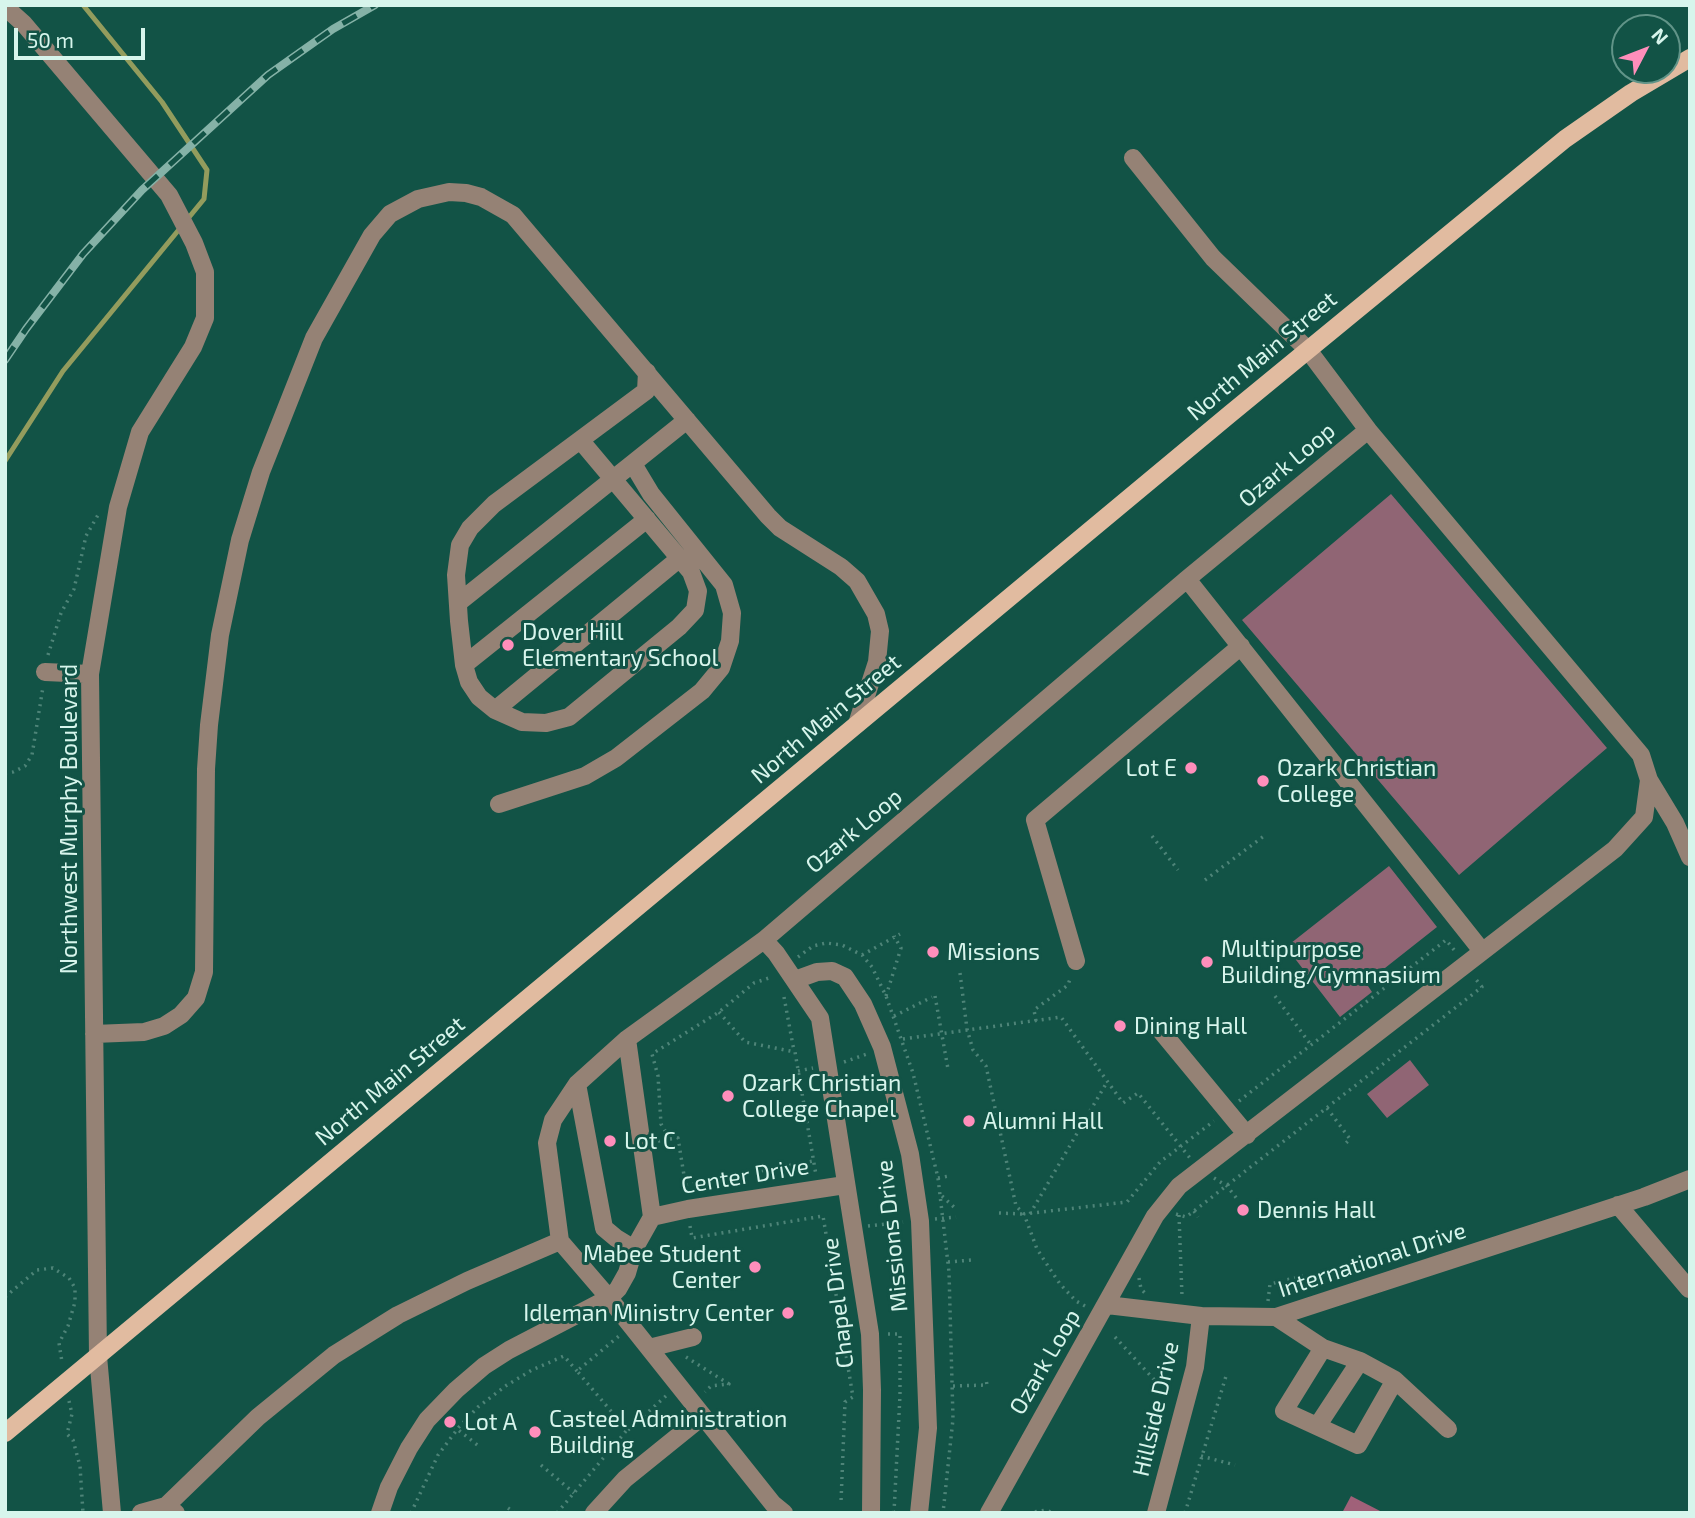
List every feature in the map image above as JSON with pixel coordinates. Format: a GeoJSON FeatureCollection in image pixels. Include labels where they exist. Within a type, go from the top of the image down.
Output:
{"type":"FeatureCollection","features":[{"type":"Feature","properties":{"kind":"main road","name":"North Main Street"},"geometry":{"type":"LineString","coordinates":[[5,1433],[1565,139],[1631,93],[1690,58]]}},
{"type":"Feature","properties":{"kind":"street","name":"Northwest Murphy Boulevard"},"geometry":{"type":"LineString","coordinates":[[5,7],[24,24],[169,195],[194,243],[205,272],[205,318],[192,348],[140,432],[118,507],[90,674],[98,1356],[111,1513]]}},
{"type":"Feature","properties":{"kind":"street"},"geometry":{"type":"LineString","coordinates":[[1133,158],[1213,258],[1308,350],[1368,430]]}},
{"type":"Feature","properties":{"kind":"street"},"geometry":{"type":"LineString","coordinates":[[94,1034],[144,1032],[164,1026],[190,1008],[201,986],[204,972],[208,736],[220,635],[240,540],[261,472],[314,338],[362,249],[381,223],[403,206],[432,194],[466,193],[499,205],[513,215],[768,516],[780,528],[841,567],[857,581],[876,614],[880,647],[857,724]]}},
{"type":"Feature","properties":{"kind":"street"},"geometry":{"type":"LineString","coordinates":[[581,441],[691,572],[698,591],[695,610],[679,627],[569,717],[547,723],[522,722],[495,710],[478,697],[469,682],[464,665],[456,575],[460,545],[470,528],[494,504],[646,391],[647,372]]}},
{"type":"Feature","properties":{"kind":"street"},"geometry":{"type":"LineString","coordinates":[[458,603],[687,420]]}},
{"type":"Feature","properties":{"kind":"street","name":"Ozark Loop"},"geometry":{"type":"LineString","coordinates":[[560,1241],[547,1143],[553,1120],[578,1084],[627,1040],[764,940],[1187,579],[1368,430],[1641,755],[1649,780],[1644,817],[1615,849],[1179,1186],[1155,1216],[989,1513]]}},
{"type":"Feature","properties":{"kind":"street"},"geometry":{"type":"LineString","coordinates":[[499,804],[585,776],[616,758],[702,691],[721,668],[730,642],[732,613],[724,585],[651,494],[633,464]]}},
{"type":"Feature","properties":{"kind":"street"},"geometry":{"type":"LineString","coordinates":[[464,665],[647,519]]}},
{"type":"Feature","properties":{"kind":"street"},"geometry":{"type":"LineString","coordinates":[[495,710],[680,558]]}},
{"type":"Feature","properties":{"kind":"street"},"geometry":{"type":"LineString","coordinates":[[1187,579],[1482,951]]}},
{"type":"Feature","properties":{"kind":"street"},"geometry":{"type":"LineString","coordinates":[[1076,961],[1035,820],[1241,646]]}},
{"type":"Feature","properties":{"kind":"street"},"geometry":{"type":"LineString","coordinates":[[45,673],[90,674]]}},
{"type":"Feature","properties":{"kind":"street"},"geometry":{"type":"LineString","coordinates":[[1649,780],[1682,820],[1690,856]]}},
{"type":"Feature","properties":{"kind":"street","name":"Chapel Drive"},"geometry":{"type":"LineString","coordinates":[[764,940],[776,953],[789,985],[820,1018],[870,1334],[871,1513]]}},
{"type":"Feature","properties":{"kind":"street","name":"Missions Drive"},"geometry":{"type":"LineString","coordinates":[[789,985],[825,972],[832,971],[845,977],[863,1004],[883,1047],[910,1154],[920,1221],[928,1428],[919,1513]]}},
{"type":"Feature","properties":{"kind":"street"},"geometry":{"type":"LineString","coordinates":[[1161,1031],[1247,1135]]}},
{"type":"Feature","properties":{"kind":"street"},"geometry":{"type":"LineString","coordinates":[[380,1513],[389,1487],[409,1448],[435,1412],[484,1366],[509,1350],[609,1298],[627,1273],[634,1249],[652,1217],[627,1040]]}},
{"type":"Feature","properties":{"kind":"street"},"geometry":{"type":"LineString","coordinates":[[578,1084],[604,1228],[634,1249]]}},
{"type":"Feature","properties":{"kind":"street","name":"International Drive"},"geometry":{"type":"LineString","coordinates":[[1107,1305],[1200,1316],[1272,1310],[1644,1197],[1690,1179]]}},
{"type":"Feature","properties":{"kind":"street","name":"Center Drive"},"geometry":{"type":"LineString","coordinates":[[652,1217],[845,1185]]}},
{"type":"Feature","properties":{"kind":"street"},"geometry":{"type":"LineString","coordinates":[[1618,1205],[1689,1289]]}},
{"type":"Feature","properties":{"kind":"street"},"geometry":{"type":"LineString","coordinates":[[141,1513],[171,1509],[258,1417],[334,1355],[398,1315],[467,1281],[560,1241],[773,1503],[784,1513]]}},
{"type":"Feature","properties":{"kind":"street"},"geometry":{"type":"LineString","coordinates":[[1272,1310],[1324,1348],[1360,1361],[1395,1380],[1448,1429]]}},
{"type":"Feature","properties":{"kind":"street","name":"Hillside Drive"},"geometry":{"type":"LineString","coordinates":[[1156,1513],[1195,1367],[1200,1316]]}},
{"type":"Feature","properties":{"kind":"street"},"geometry":{"type":"LineString","coordinates":[[649,1348],[693,1337]]}},
{"type":"Feature","properties":{"kind":"street"},"geometry":{"type":"LineString","coordinates":[[1324,1348],[1284,1411],[1358,1445],[1395,1380]]}},
{"type":"Feature","properties":{"kind":"street"},"geometry":{"type":"LineString","coordinates":[[1318,1425],[1360,1361]]}},
{"type":"Feature","properties":{"kind":"street"},"geometry":{"type":"LineString","coordinates":[[594,1513],[625,1479],[699,1410]]}},
{"type":"Feature","properties":{"kind":"path"},"geometry":{"type":"LineString","coordinates":[[1152,836],[1178,870]]}},
{"type":"Feature","properties":{"kind":"path"},"geometry":{"type":"LineString","coordinates":[[1205,880],[1264,836]]}},
{"type":"Feature","properties":{"kind":"path"},"geometry":{"type":"LineString","coordinates":[[862,955],[900,934]]}},
{"type":"Feature","properties":{"kind":"path"},"geometry":{"type":"LineString","coordinates":[[886,996],[901,948],[894,936]]}},
{"type":"Feature","properties":{"kind":"path"},"geometry":{"type":"LineString","coordinates":[[999,1213],[1027,1214],[1127,1202],[1160,1162],[1446,940],[1482,987],[1186,1217],[1172,1213]]}},
{"type":"Feature","properties":{"kind":"path"},"geometry":{"type":"LineString","coordinates":[[1036,1021],[1034,1010],[1068,985],[1076,961]]}},
{"type":"Feature","properties":{"kind":"path"},"geometry":{"type":"LineString","coordinates":[[960,973],[967,1029],[973,1049],[986,1066],[1016,1206],[1027,1214],[1037,1249],[1048,1266],[1068,1292],[1087,1307]]}},
{"type":"Feature","properties":{"kind":"path"},"geometry":{"type":"LineString","coordinates":[[789,985],[794,1052],[853,1397],[845,1402],[841,1502]]}},
{"type":"Feature","properties":{"kind":"path"},"geometry":{"type":"LineString","coordinates":[[1275,996],[1311,1045]]}},
{"type":"Feature","properties":{"kind":"path"},"geometry":{"type":"LineString","coordinates":[[894,1016],[933,997],[948,1069]]}},
{"type":"Feature","properties":{"kind":"path"},"geometry":{"type":"LineString","coordinates":[[719,1012],[745,1042],[794,1052]]}},
{"type":"Feature","properties":{"kind":"path"},"geometry":{"type":"LineString","coordinates":[[798,1071],[851,1061],[902,1039],[1060,1017],[1123,1103],[1138,1093],[1180,1147]]}},
{"type":"Feature","properties":{"kind":"path"},"geometry":{"type":"LineString","coordinates":[[652,1054],[658,1076],[661,1124],[670,1139]]}},
{"type":"Feature","properties":{"kind":"path"},"geometry":{"type":"LineString","coordinates":[[1027,1214],[1107,1082]]}},
{"type":"Feature","properties":{"kind":"path"},"geometry":{"type":"LineString","coordinates":[[794,1085],[800,1086]]}},
{"type":"Feature","properties":{"kind":"path"},"geometry":{"type":"LineString","coordinates":[[1326,1108],[1350,1139],[1346,1143]]}},
{"type":"Feature","properties":{"kind":"path"},"geometry":{"type":"LineString","coordinates":[[642,1143],[677,1138],[692,1238],[823,1216]]}},
{"type":"Feature","properties":{"kind":"path"},"geometry":{"type":"LineString","coordinates":[[686,1185],[813,1161]]}},
{"type":"Feature","properties":{"kind":"path"},"geometry":{"type":"LineString","coordinates":[[938,1178],[949,1176]]}},
{"type":"Feature","properties":{"kind":"path"},"geometry":{"type":"LineString","coordinates":[[1227,1186],[1238,1200]]}},
{"type":"Feature","properties":{"kind":"path"},"geometry":{"type":"LineString","coordinates":[[940,1195],[955,1208]]}},
{"type":"Feature","properties":{"kind":"path"},"geometry":{"type":"LineString","coordinates":[[1194,1211],[1198,1217]]}},
{"type":"Feature","properties":{"kind":"path"},"geometry":{"type":"LineString","coordinates":[[1179,1215],[1182,1301],[1185,1302]]}},
{"type":"Feature","properties":{"kind":"path"},"geometry":{"type":"LineString","coordinates":[[825,1230],[956,1217]]}},
{"type":"Feature","properties":{"kind":"path"},"geometry":{"type":"LineString","coordinates":[[943,1513],[953,1419],[944,1218]]}},
{"type":"Feature","properties":{"kind":"path"},"geometry":{"type":"LineString","coordinates":[[948,1262],[972,1260]]}},
{"type":"Feature","properties":{"kind":"path"},"geometry":{"type":"LineString","coordinates":[[1142,1268],[1139,1280],[1141,1289],[1147,1295]]}},
{"type":"Feature","properties":{"kind":"path"},"geometry":{"type":"LineString","coordinates":[[1272,1310],[1270,1284],[1307,1275]]}},
{"type":"Feature","properties":{"kind":"path"},"geometry":{"type":"LineString","coordinates":[[578,1371],[631,1326]]}},
{"type":"Feature","properties":{"kind":"path"},"geometry":{"type":"LineString","coordinates":[[870,1334],[900,1334],[894,1512],[901,1513]]}},
{"type":"Feature","properties":{"kind":"path"},"geometry":{"type":"LineString","coordinates":[[1115,1337],[1160,1386]]}},
{"type":"Feature","properties":{"kind":"path"},"geometry":{"type":"LineString","coordinates":[[411,1513],[438,1455],[478,1407],[532,1370],[564,1356],[627,1430]]}},
{"type":"Feature","properties":{"kind":"path"},"geometry":{"type":"LineString","coordinates":[[685,1357],[729,1384],[711,1386],[699,1410]]}},
{"type":"Feature","properties":{"kind":"path"},"geometry":{"type":"LineString","coordinates":[[1185,1513],[1226,1376]]}},
{"type":"Feature","properties":{"kind":"path"},"geometry":{"type":"LineString","coordinates":[[953,1386],[987,1385],[986,1379]]}},
{"type":"Feature","properties":{"kind":"path"},"geometry":{"type":"LineString","coordinates":[[557,1513],[627,1430],[679,1385]]}},
{"type":"Feature","properties":{"kind":"path"},"geometry":{"type":"LineString","coordinates":[[435,1412],[480,1447]]}},
{"type":"Feature","properties":{"kind":"path"},"geometry":{"type":"LineString","coordinates":[[1201,1456],[1235,1465]]}},
{"type":"Feature","properties":{"kind":"path"},"geometry":{"type":"LineString","coordinates":[[541,1465],[574,1493]]}},
{"type":"Feature","properties":{"kind":"path"},"geometry":{"type":"LineString","coordinates":[[508,1508],[515,1513]]}},
{"type":"Feature","properties":{"kind":"path"},"geometry":{"type":"LineString","coordinates":[[1028,1513],[1046,1510],[1053,1513]]}},
{"type":"Feature","properties":{"kind":"shaded area"},"geometry":{"type":"Polygon","coordinates":[[[1391,494],[1607,748],[1459,875],[1242,620],[1391,494]]]}},
{"type":"Feature","properties":{"kind":"shaded area"},"geometry":{"type":"Polygon","coordinates":[[[1389,866],[1437,927],[1366,983],[1372,992],[1340,1017],[1286,947],[1389,866]]]}},
{"type":"Feature","properties":{"kind":"shaded area"},"geometry":{"type":"Polygon","coordinates":[[[1410,1060],[1429,1085],[1387,1118],[1367,1094],[1410,1060]]]}},
{"type":"Feature","properties":{"kind":"shaded area"},"geometry":{"type":"Polygon","coordinates":[[[1351,1496],[1384,1513],[1342,1513],[1351,1496]]]}},
{"type":"Feature","properties":{"kind":"waterway"},"geometry":{"type":"LineString","coordinates":[[5,461],[63,371],[204,199],[207,170],[162,102],[83,5]]}},
{"type":"Feature","properties":{"kind":"railway"},"geometry":{"type":"LineString","coordinates":[[5,360],[83,254],[142,190],[268,75],[333,29],[375,5]]}},
{"type":"Feature","properties":{"kind":"place","name":"Dover Hill Elementary School"},"geometry":{"type":"Point","coordinates":[508,645]}},
{"type":"Feature","properties":{"kind":"place","name":"Lot E"},"geometry":{"type":"Point","coordinates":[1191,768]}},
{"type":"Feature","properties":{"kind":"place","name":"Ozark Christian College"},"geometry":{"type":"Point","coordinates":[1263,781]}},
{"type":"Feature","properties":{"kind":"place","name":"Missions"},"geometry":{"type":"Point","coordinates":[933,952]}},
{"type":"Feature","properties":{"kind":"place","name":"Multipurpose Building/Gymnasium"},"geometry":{"type":"Point","coordinates":[1207,962]}},
{"type":"Feature","properties":{"kind":"place","name":"Dining Hall"},"geometry":{"type":"Point","coordinates":[1120,1026]}},
{"type":"Feature","properties":{"kind":"place","name":"Ozark Christian College Chapel"},"geometry":{"type":"Point","coordinates":[728,1096]}},
{"type":"Feature","properties":{"kind":"place","name":"Alumni Hall"},"geometry":{"type":"Point","coordinates":[969,1121]}},
{"type":"Feature","properties":{"kind":"place","name":"Lot C"},"geometry":{"type":"Point","coordinates":[610,1141]}},
{"type":"Feature","properties":{"kind":"place","name":"Dennis Hall"},"geometry":{"type":"Point","coordinates":[1243,1210]}},
{"type":"Feature","properties":{"kind":"place","name":"Mabee Student Center"},"geometry":{"type":"Point","coordinates":[755,1267]}},
{"type":"Feature","properties":{"kind":"place","name":"Idleman Ministry Center"},"geometry":{"type":"Point","coordinates":[788,1313]}},
{"type":"Feature","properties":{"kind":"place","name":"Lot A"},"geometry":{"type":"Point","coordinates":[450,1422]}},
{"type":"Feature","properties":{"kind":"place","name":"Casteel Administration Building"},"geometry":{"type":"Point","coordinates":[535,1432]}}]}
